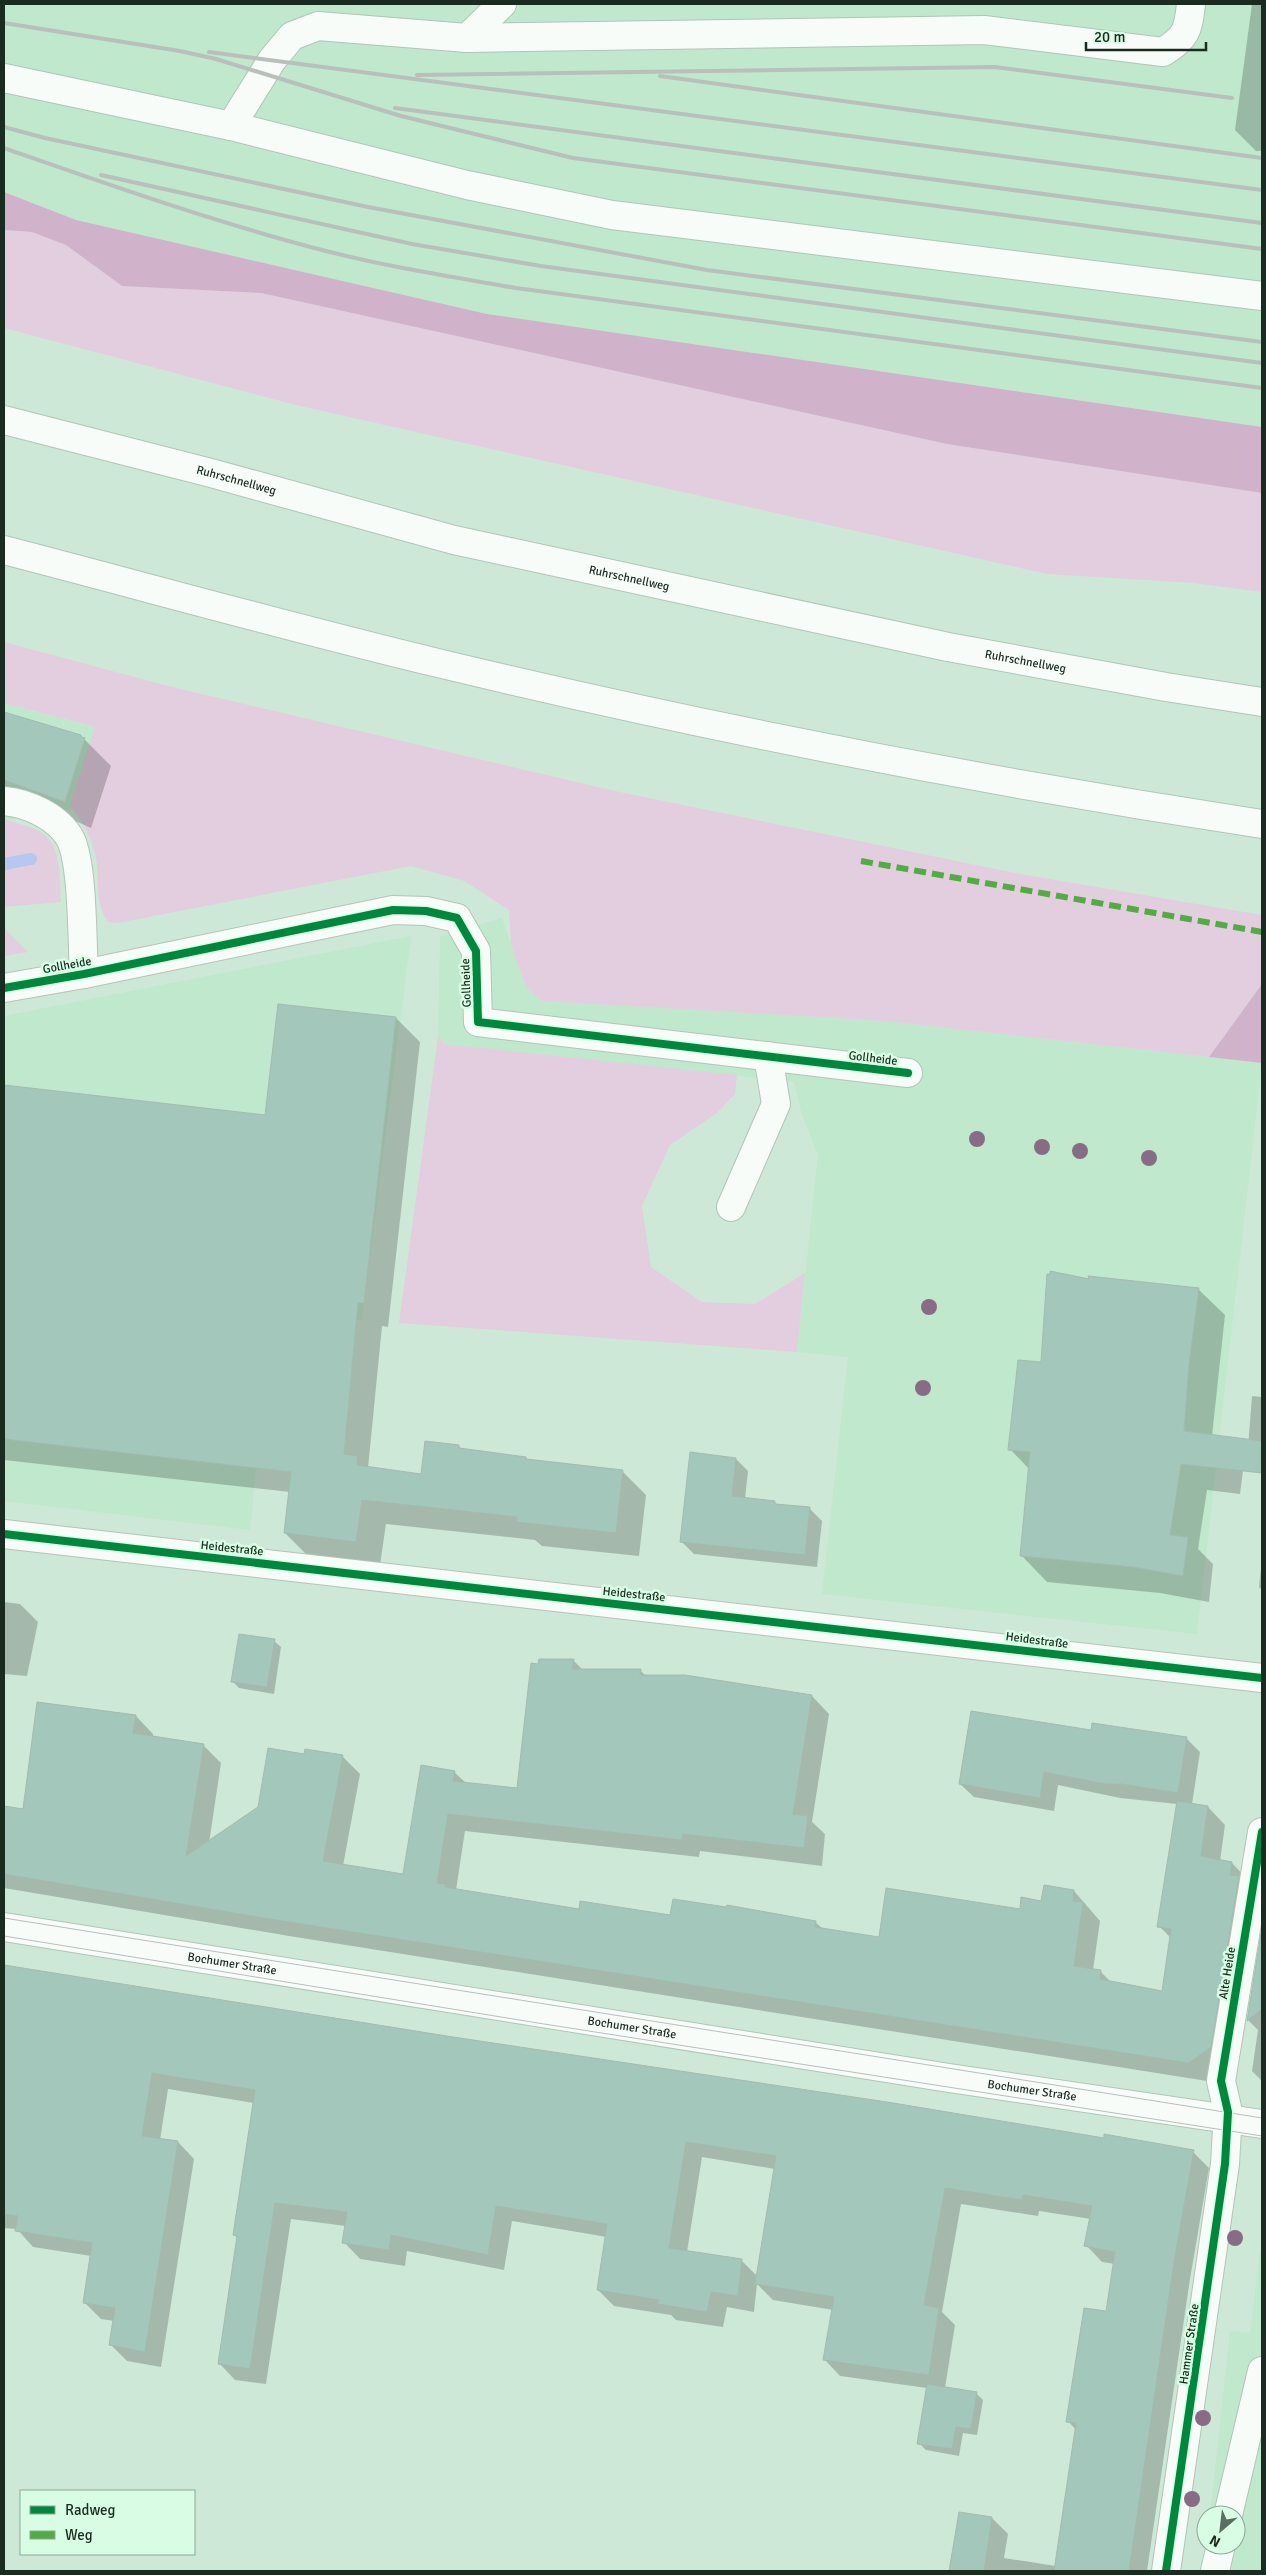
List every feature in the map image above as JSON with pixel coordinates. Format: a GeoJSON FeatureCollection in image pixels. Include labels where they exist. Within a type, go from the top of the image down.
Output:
{"type":"FeatureCollection","features":[{"type":"Feature","properties":{"kind":"main road"},"geometry":{"type":"LineString","coordinates":[[467,38],[502,4]]}},
{"type":"Feature","properties":{"kind":"main road"},"geometry":{"type":"LineString","coordinates":[[231,126],[272,60],[292,36],[318,26],[467,38],[984,30],[1163,52],[1181,40],[1189,20],[1191,4]]}},
{"type":"Feature","properties":{"kind":"main road"},"geometry":{"type":"LineString","coordinates":[[4,78],[231,126],[467,185],[612,215],[1262,296]]}},
{"type":"Feature","properties":{"kind":"main road","name":"Ruhrschnellweg"},"geometry":{"type":"LineString","coordinates":[[4,420],[211,473],[454,540],[948,647],[1166,688],[1262,702]]}},
{"type":"Feature","properties":{"kind":"main road"},"geometry":{"type":"LineString","coordinates":[[4,550],[440,664],[673,717],[917,766],[1262,824]]}},
{"type":"Feature","properties":{"kind":"main road"},"geometry":{"type":"LineString","coordinates":[[4,801],[29,806],[46,815],[60,825],[71,840],[77,864],[84,974]]}},
{"type":"Feature","properties":{"kind":"main road","name":"Gollheide"},"geometry":{"type":"LineString","coordinates":[[4,988],[84,974],[393,910],[426,910],[457,918],[476,951],[478,1022],[908,1073]]}},
{"type":"Feature","properties":{"kind":"main road"},"geometry":{"type":"LineString","coordinates":[[731,1207],[776,1104],[768,1056]]}},
{"type":"Feature","properties":{"kind":"main road","name":"Heidestraße"},"geometry":{"type":"LineString","coordinates":[[4,1534],[1262,1678]]}},
{"type":"Feature","properties":{"kind":"main road","name":"Alte Heide"},"geometry":{"type":"LineString","coordinates":[[1228,2118],[1221,2081],[1262,1832]]}},
{"type":"Feature","properties":{"kind":"main road","name":"Bochumer Straße"},"geometry":{"type":"LineString","coordinates":[[4,1927],[949,2078],[1262,2124]]}},
{"type":"Feature","properties":{"kind":"main road","name":"Hammer Straße"},"geometry":{"type":"LineString","coordinates":[[1166,2571],[1225,2164],[1228,2118]]}},
{"type":"Feature","properties":{"kind":"main road"},"geometry":{"type":"LineString","coordinates":[[1230,2505],[1262,2371]]}},
{"type":"Feature","properties":{"kind":"main road"},"geometry":{"type":"LineString","coordinates":[[1215,2571],[1219,2555]]}},
{"type":"Feature","properties":{"kind":"shaded area"},"geometry":{"type":"Polygon","coordinates":[[[4,4],[1262,4],[1262,427],[487,314],[76,220],[4,192],[4,4]]]}},
{"type":"Feature","properties":{"kind":"shaded area"},"geometry":{"type":"Polygon","coordinates":[[[4,192],[76,220],[487,314],[1262,427],[1262,493],[947,444],[261,293],[122,286],[66,245],[32,232],[4,230],[4,192]]]}},
{"type":"Feature","properties":{"kind":"shaded area"},"geometry":{"type":"Polygon","coordinates":[[[4,230],[32,232],[66,245],[122,286],[261,293],[947,444],[1262,493],[1262,592],[1193,583],[1047,574],[300,406],[4,328],[4,230]]]}},
{"type":"Feature","properties":{"kind":"shaded area"},"geometry":{"type":"Polygon","coordinates":[[[4,642],[172,687],[615,791],[1020,874],[1262,915],[1262,984],[1209,1057],[885,1021],[542,1001],[526,987],[511,945],[509,910],[464,881],[411,866],[118,923],[108,922],[100,905],[97,863],[91,840],[70,806],[95,727],[4,703],[4,642]]]}},
{"type":"Feature","properties":{"kind":"shaded area"},"geometry":{"type":"Polygon","coordinates":[[[4,703],[115,733],[85,807],[4,821],[4,703]]]}},
{"type":"Feature","properties":{"kind":"shaded area"},"geometry":{"type":"Polygon","coordinates":[[[7,820],[39,831],[52,844],[59,868],[61,902],[4,907],[4,821],[7,820]]]}},
{"type":"Feature","properties":{"kind":"shaded area"},"geometry":{"type":"Polygon","coordinates":[[[502,918],[526,987],[542,1001],[885,1021],[1262,1063],[1197,1634],[822,1594],[848,1357],[797,1352],[818,1155],[801,1112],[794,1082],[444,1044],[438,1037],[440,936],[502,918]]]}},
{"type":"Feature","properties":{"kind":"shaded area"},"geometry":{"type":"Polygon","coordinates":[[[4,923],[7,931],[28,952],[4,956],[4,923]]]}},
{"type":"Feature","properties":{"kind":"shaded area"},"geometry":{"type":"Polygon","coordinates":[[[411,936],[362,1320],[271,1317],[250,1530],[4,1501],[4,1016],[411,936]]]}},
{"type":"Feature","properties":{"kind":"shaded area"},"geometry":{"type":"Polygon","coordinates":[[[1262,984],[1262,1063],[1209,1057],[1262,984]]]}},
{"type":"Feature","properties":{"kind":"shaded area"},"geometry":{"type":"Polygon","coordinates":[[[438,1037],[444,1044],[737,1075],[735,1094],[717,1113],[670,1145],[642,1206],[651,1267],[702,1302],[755,1304],[805,1273],[797,1352],[399,1323],[438,1037]]]}},
{"type":"Feature","properties":{"kind":"shaded area"},"geometry":{"type":"Polygon","coordinates":[[[1260,2252],[1262,2252],[1262,2571],[1204,2571],[1206,2555],[1246,2555],[1246,2505],[1211,2505],[1230,2331],[1250,2333],[1260,2252]]]}},
{"type":"Feature","properties":{"kind":"building"},"geometry":{"type":"Polygon","coordinates":[[[4,712],[81,735],[81,737],[85,738],[65,802],[4,780],[4,712]]]}},
{"type":"Feature","properties":{"kind":"building"},"geometry":{"type":"Polygon","coordinates":[[[278,1004],[396,1017],[364,1303],[358,1303],[344,1454],[358,1456],[357,1465],[421,1474],[425,1441],[459,1445],[459,1448],[526,1457],[526,1459],[623,1470],[616,1533],[516,1522],[517,1517],[362,1500],[356,1542],[284,1533],[291,1472],[4,1439],[4,1085],[265,1115],[278,1004]]]}},
{"type":"Feature","properties":{"kind":"building"},"geometry":{"type":"Polygon","coordinates":[[[1050,1271],[1089,1279],[1088,1276],[1199,1288],[1189,1364],[1184,1431],[1262,1441],[1262,1473],[1181,1464],[1170,1535],[1188,1537],[1183,1576],[1133,1567],[1020,1556],[1030,1452],[1008,1450],[1018,1360],[1041,1362],[1047,1274],[1050,1274],[1050,1271]]]}},
{"type":"Feature","properties":{"kind":"building"},"geometry":{"type":"Polygon","coordinates":[[[690,1452],[736,1458],[732,1496],[775,1501],[775,1504],[810,1507],[805,1555],[680,1542],[690,1452]]]}},
{"type":"Feature","properties":{"kind":"building"},"geometry":{"type":"Polygon","coordinates":[[[239,1634],[275,1639],[267,1687],[231,1682],[239,1634]]]}},
{"type":"Feature","properties":{"kind":"building"},"geometry":{"type":"Polygon","coordinates":[[[539,1659],[574,1659],[572,1669],[641,1669],[640,1675],[685,1675],[812,1695],[793,1814],[808,1816],[804,1848],[683,1834],[682,1840],[448,1814],[437,1883],[445,1884],[445,1887],[579,1909],[580,1901],[670,1915],[673,1899],[726,1907],[727,1905],[816,1921],[815,1927],[879,1937],[886,1888],[1020,1909],[1021,1897],[1041,1901],[1044,1885],[1074,1890],[1073,1901],[1083,1902],[1074,1966],[1101,1970],[1100,1979],[1162,1991],[1171,1929],[1157,1927],[1177,1801],[1208,1806],[1201,1856],[1232,1862],[1230,1875],[1239,1876],[1211,2047],[1189,2063],[270,1919],[4,1874],[4,1806],[23,1809],[37,1702],[136,1715],[133,1733],[204,1744],[186,1856],[258,1807],[268,1748],[304,1754],[305,1749],[343,1755],[323,1861],[403,1874],[421,1765],[455,1771],[453,1781],[517,1788],[531,1663],[538,1664],[539,1659]]]}},
{"type":"Feature","properties":{"kind":"building"},"geometry":{"type":"Polygon","coordinates":[[[971,1711],[1091,1730],[1092,1723],[1187,1737],[1178,1793],[1121,1784],[1106,1784],[1044,1772],[1040,1798],[959,1784],[971,1711]]]}},
{"type":"Feature","properties":{"kind":"building"},"geometry":{"type":"Polygon","coordinates":[[[1262,1927],[1262,2009],[1247,2021],[1262,1927]]]}},
{"type":"Feature","properties":{"kind":"building"},"geometry":{"type":"Polygon","coordinates":[[[4,1965],[453,2037],[887,2102],[1104,2138],[1104,2134],[1194,2150],[1174,2262],[1129,2571],[1054,2571],[1076,2423],[1066,2422],[1084,2308],[1106,2311],[1115,2252],[1084,2246],[1092,2206],[1023,2195],[1022,2200],[945,2188],[924,2305],[939,2308],[929,2375],[823,2360],[834,2297],[755,2284],[776,2156],[686,2142],[669,2248],[742,2259],[738,2296],[711,2292],[707,2312],[658,2304],[659,2300],[597,2290],[607,2224],[496,2206],[488,2255],[391,2235],[389,2250],[342,2243],[347,2212],[275,2203],[250,2369],[218,2364],[237,2236],[233,2235],[255,2090],[152,2073],[142,2136],[178,2141],[145,2352],[109,2345],[115,2308],[83,2303],[92,2243],[15,2231],[18,2216],[4,2214],[4,1965]]]}},
{"type":"Feature","properties":{"kind":"building"},"geometry":{"type":"Polygon","coordinates":[[[927,2384],[977,2392],[971,2429],[956,2427],[952,2449],[917,2444],[927,2384]]]}},
{"type":"Feature","properties":{"kind":"building"},"geometry":{"type":"Polygon","coordinates":[[[959,2512],[992,2517],[984,2571],[949,2571],[959,2512]]]}},
{"type":"Feature","properties":{"kind":"waterway"},"geometry":{"type":"LineString","coordinates":[[4,864],[31,859]]}},
{"type":"Feature","properties":{"kind":"tram line"},"geometry":{"type":"LineString","coordinates":[[4,1918],[1262,2118]]}},
{"type":"Feature","properties":{"kind":"tram line"},"geometry":{"type":"LineString","coordinates":[[4,1936],[544,2024],[1262,2136]]}},
{"type":"Feature","properties":{"kind":"railway"},"geometry":{"type":"LineString","coordinates":[[4,23],[180,51],[216,59],[401,116],[573,158],[1262,249]]}},
{"type":"Feature","properties":{"kind":"railway"},"geometry":{"type":"LineString","coordinates":[[209,52],[1262,190]]}},
{"type":"Feature","properties":{"kind":"railway"},"geometry":{"type":"LineString","coordinates":[[417,75],[995,67],[1232,98]]}},
{"type":"Feature","properties":{"kind":"railway"},"geometry":{"type":"LineString","coordinates":[[660,76],[1262,158]]}},
{"type":"Feature","properties":{"kind":"railway"},"geometry":{"type":"LineString","coordinates":[[395,108],[1262,223]]}},
{"type":"Feature","properties":{"kind":"railway"},"geometry":{"type":"LineString","coordinates":[[4,127],[45,138],[368,207],[707,270],[1262,342]]}},
{"type":"Feature","properties":{"kind":"railway"},"geometry":{"type":"LineString","coordinates":[[4,148],[164,203],[245,228],[349,257],[397,267],[516,288],[1262,388]]}},
{"type":"Feature","properties":{"kind":"railway"},"geometry":{"type":"LineString","coordinates":[[101,175],[412,244],[541,266],[1262,363]]}},
{"type":"Feature","properties":{"kind":"marked path"},"geometry":{"type":"LineString","coordinates":[[861,861],[1262,932]]}},
{"type":"Feature","properties":{"kind":"cycle path"},"geometry":{"type":"LineString","coordinates":[[4,988],[84,974],[393,910],[426,911],[457,918],[476,951],[478,1022],[908,1073]]}},
{"type":"Feature","properties":{"kind":"cycle path"},"geometry":{"type":"LineString","coordinates":[[4,1534],[1262,1678]]}},
{"type":"Feature","properties":{"kind":"cycle path"},"geometry":{"type":"LineString","coordinates":[[1166,2571],[1225,2164],[1228,2112],[1221,2081],[1262,1832]]}}]}
